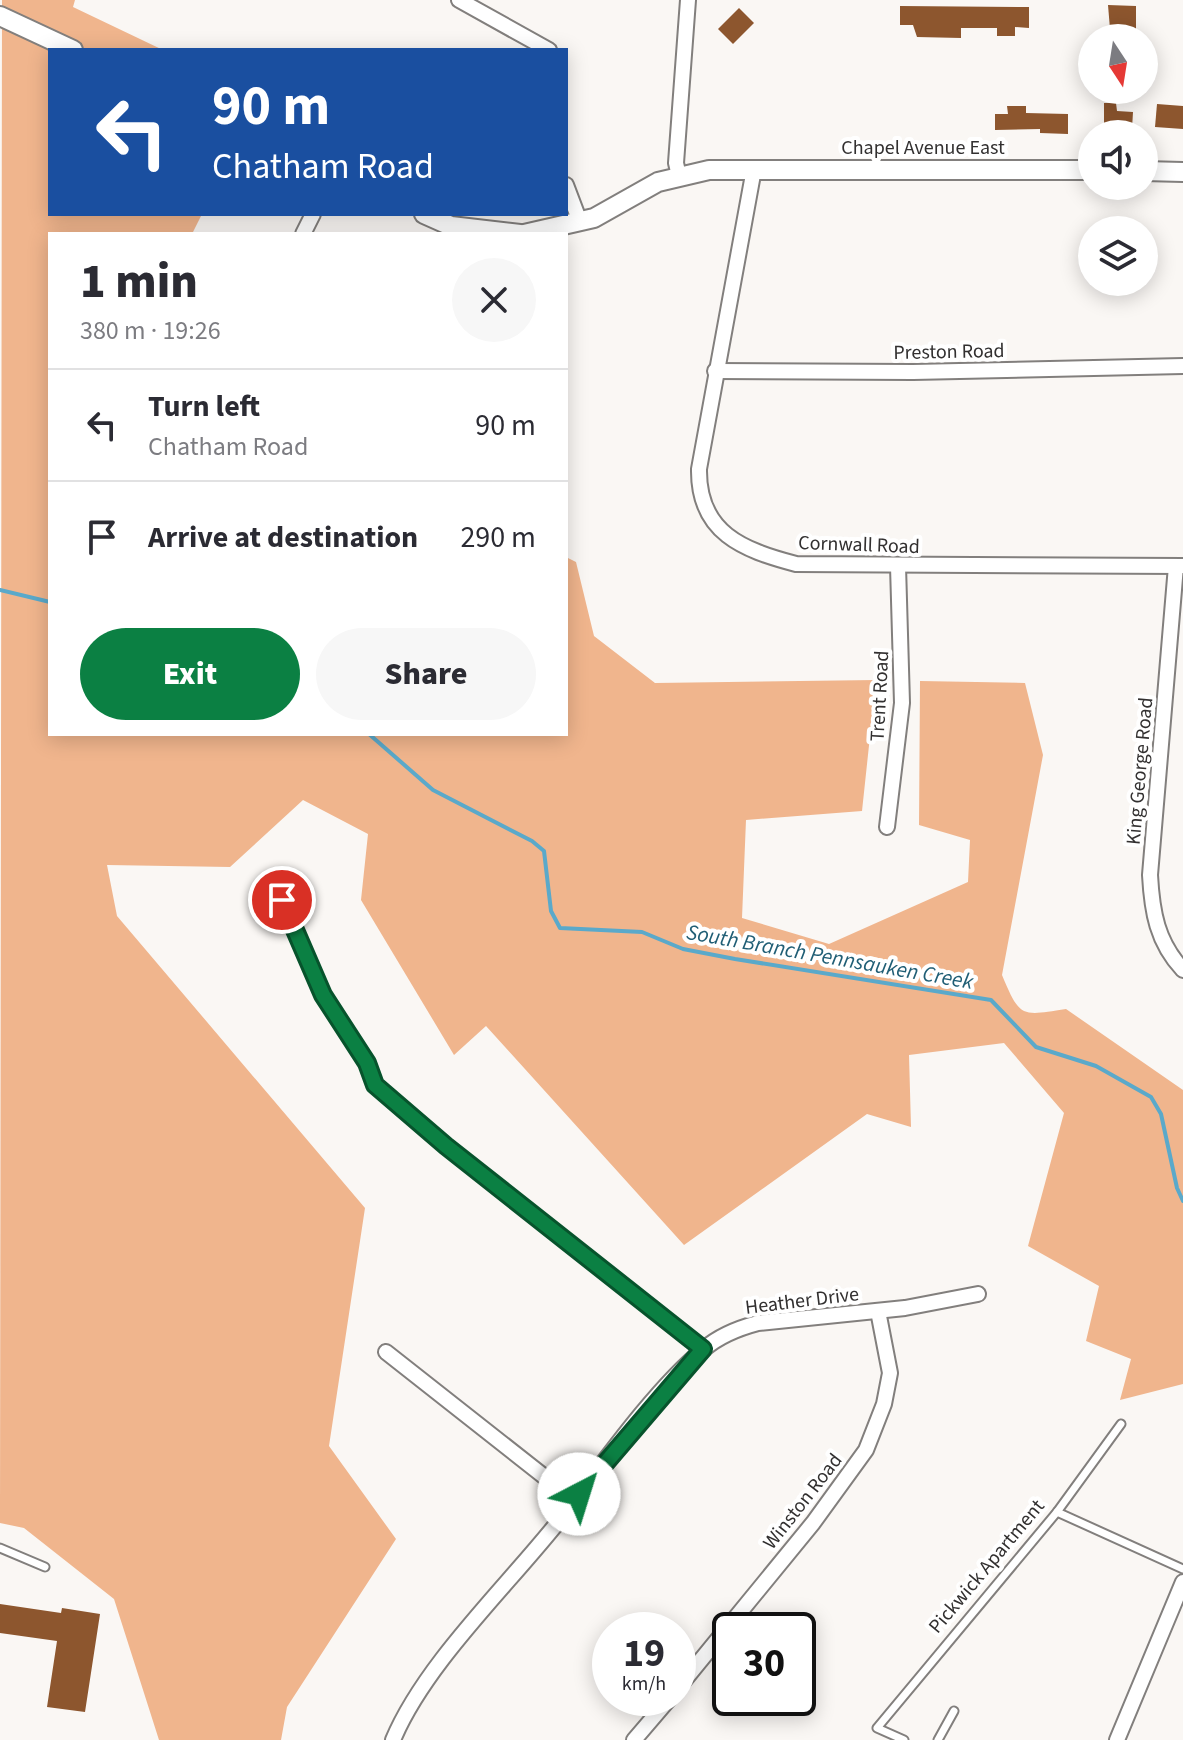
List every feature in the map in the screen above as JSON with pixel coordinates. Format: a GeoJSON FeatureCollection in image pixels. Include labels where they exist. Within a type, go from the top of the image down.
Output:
{"type":"FeatureCollection","features":[{"type":"Feature","properties":{"kind":"street"},"geometry":{"type":"LineString","coordinates":[[459,0],[545,48]]}},
{"type":"Feature","properties":{"kind":"street"},"geometry":{"type":"LineString","coordinates":[[532,232],[580,222],[614,209],[658,182],[679,176],[676,163],[688,0]]}},
{"type":"Feature","properties":{"kind":"street"},"geometry":{"type":"LineString","coordinates":[[0,16],[69,48]]}},
{"type":"Feature","properties":{"kind":"street","name":"Chapel Avenue East"},"geometry":{"type":"LineString","coordinates":[[679,176],[709,170],[754,169],[1078,170]]}},
{"type":"Feature","properties":{"kind":"street","name":"Cornwall Road"},"geometry":{"type":"LineString","coordinates":[[754,169],[715,371],[699,481],[707,510],[719,527],[750,552],[796,564],[1180,566]]}},
{"type":"Feature","properties":{"kind":"street"},"geometry":{"type":"LineString","coordinates":[[1158,171],[1183,172]]}},
{"type":"Feature","properties":{"kind":"street"},"geometry":{"type":"LineString","coordinates":[[568,190],[580,222]]}},
{"type":"Feature","properties":{"kind":"street"},"geometry":{"type":"LineString","coordinates":[[428,216],[451,226],[479,232]]}},
{"type":"Feature","properties":{"kind":"street","name":"Preston Road"},"geometry":{"type":"LineString","coordinates":[[715,371],[913,372],[1183,366]]}},
{"type":"Feature","properties":{"kind":"street","name":"Trent Road"},"geometry":{"type":"LineString","coordinates":[[887,827],[902,703],[898,566]]}},
{"type":"Feature","properties":{"kind":"street","name":"King George Road"},"geometry":{"type":"LineString","coordinates":[[1180,566],[1150,875],[1152,909],[1159,934],[1167,953],[1183,970]]}},
{"type":"Feature","properties":{"kind":"street"},"geometry":{"type":"LineString","coordinates":[[282,900],[323,995],[367,1063],[375,1085],[446,1146],[703,1349]]}},
{"type":"Feature","properties":{"kind":"street","name":"Heather Drive"},"geometry":{"type":"LineString","coordinates":[[393,1740],[420,1691],[574,1500],[703,1349],[739,1328],[758,1323],[878,1311],[978,1294]]}},
{"type":"Feature","properties":{"kind":"street","name":"Winston Road"},"geometry":{"type":"LineString","coordinates":[[696,1666],[813,1523],[866,1450],[884,1404],[890,1373],[878,1311]]}},
{"type":"Feature","properties":{"kind":"street"},"geometry":{"type":"LineString","coordinates":[[386,1352],[574,1500]]}},
{"type":"Feature","properties":{"kind":"street"},"geometry":{"type":"LineString","coordinates":[[1117,1740],[1183,1582]]}},
{"type":"Feature","properties":{"kind":"street"},"geometry":{"type":"LineString","coordinates":[[634,1740],[655,1716]]}},
{"type":"Feature","properties":{"kind":"lane","name":"Pickwick Apartment"},"geometry":{"type":"LineString","coordinates":[[904,1740],[877,1728],[1057,1512],[1121,1424]]}},
{"type":"Feature","properties":{"kind":"lane"},"geometry":{"type":"LineString","coordinates":[[1057,1512],[1183,1569]]}},
{"type":"Feature","properties":{"kind":"lane"},"geometry":{"type":"LineString","coordinates":[[0,1548],[45,1567]]}},
{"type":"Feature","properties":{"kind":"lane"},"geometry":{"type":"LineString","coordinates":[[938,1740],[954,1711]]}},
{"type":"Feature","properties":{"kind":"shaded area"},"geometry":{"type":"Polygon","coordinates":[[[2,0],[75,0],[73,7],[159,48],[48,48],[48,216],[201,216],[193,232],[48,232],[48,736],[568,736],[568,558],[576,562],[594,636],[655,683],[876,680],[862,811],[746,820],[742,918],[829,944],[968,882],[970,840],[919,825],[920,681],[1025,683],[1043,755],[1002,975],[1013,999],[1024,1011],[1040,1013],[1066,1009],[1183,1090],[1183,1384],[1120,1400],[1131,1359],[1086,1341],[1099,1286],[1028,1246],[1064,1113],[1004,1043],[909,1055],[911,1127],[867,1114],[684,1245],[486,1026],[454,1055],[361,900],[368,834],[303,800],[230,867],[107,865],[117,916],[365,1208],[329,1446],[396,1539],[287,1707],[281,1740],[159,1740],[114,1599],[24,1528],[0,1523],[2,0]]]}},
{"type":"Feature","properties":{"kind":"building"},"geometry":{"type":"Polygon","coordinates":[[[1108,5],[1136,6],[1136,24],[1110,24],[1108,5]]]}},
{"type":"Feature","properties":{"kind":"building"},"geometry":{"type":"Polygon","coordinates":[[[900,6],[1029,7],[1029,28],[1015,27],[1015,36],[997,36],[997,28],[961,28],[961,38],[917,37],[913,25],[900,25],[900,6]]]}},
{"type":"Feature","properties":{"kind":"building"},"geometry":{"type":"Polygon","coordinates":[[[739,8],[754,23],[733,44],[718,29],[739,8]]]}},
{"type":"Feature","properties":{"kind":"building"},"geometry":{"type":"Polygon","coordinates":[[[1104,104],[1116,104],[1117,111],[1133,112],[1133,120],[1104,120],[1104,104]]]}},
{"type":"Feature","properties":{"kind":"building"},"geometry":{"type":"Polygon","coordinates":[[[1157,104],[1183,106],[1183,129],[1158,127],[1157,104]]]}},
{"type":"Feature","properties":{"kind":"building"},"geometry":{"type":"Polygon","coordinates":[[[1007,106],[1026,106],[1026,113],[1068,114],[1068,134],[1040,133],[1040,129],[995,130],[995,114],[1008,114],[1007,106]]]}},
{"type":"Feature","properties":{"kind":"building"},"geometry":{"type":"Polygon","coordinates":[[[0,1604],[61,1613],[62,1608],[100,1614],[85,1712],[47,1707],[57,1641],[0,1633],[0,1604]]]}},
{"type":"Feature","properties":{"kind":"waterway","name":"South Branch Pennsauken Creek"},"geometry":{"type":"LineString","coordinates":[[0,590],[48,602]]}},
{"type":"Feature","properties":{"kind":"waterway","name":"South Branch Pennsauken Creek"},"geometry":{"type":"LineString","coordinates":[[371,736],[433,790],[532,841],[544,851],[551,911],[560,928],[642,932],[683,949],[991,1000],[1036,1047],[1096,1066],[1151,1097],[1161,1114],[1177,1188],[1183,1201]]}},
{"type":"Feature","properties":{"kind":"route"},"geometry":{"type":"LineString","coordinates":[[282,900],[323,995],[367,1063],[375,1085],[585,1258],[602,1268],[703,1349],[579,1494]]}}]}
